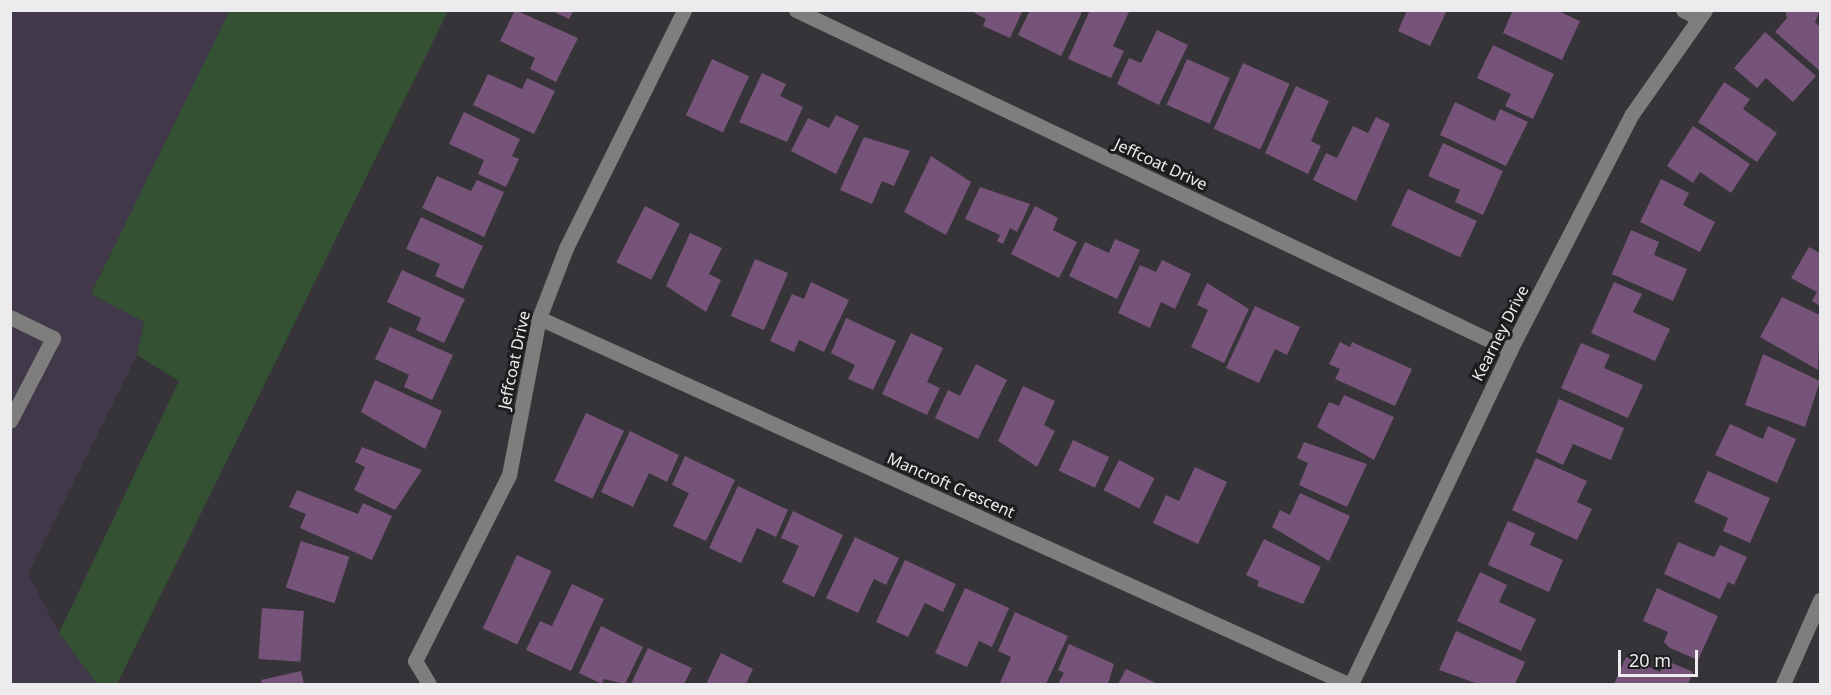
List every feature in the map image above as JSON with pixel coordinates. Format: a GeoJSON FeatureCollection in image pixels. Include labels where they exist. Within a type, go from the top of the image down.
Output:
{"type":"FeatureCollection","features":[{"type":"Feature","properties":{"kind":"street","name":"Jeffcoat Drive"},"geometry":{"type":"LineString","coordinates":[[429,684],[415,661],[510,475],[539,318],[566,248],[684,10]]}},
{"type":"Feature","properties":{"kind":"street","name":"Jeffcoat Drive"},"geometry":{"type":"LineString","coordinates":[[796,10],[1510,350]]}},
{"type":"Feature","properties":{"kind":"street"},"geometry":{"type":"LineString","coordinates":[[1683,10],[1702,14]]}},
{"type":"Feature","properties":{"kind":"street","name":"Kearney Drive"},"geometry":{"type":"LineString","coordinates":[[1349,684],[1510,350],[1632,114],[1702,14]]}},
{"type":"Feature","properties":{"kind":"street"},"geometry":{"type":"LineString","coordinates":[[10,317],[53,338],[10,421]]}},
{"type":"Feature","properties":{"kind":"street","name":"Mancroft Crescent"},"geometry":{"type":"LineString","coordinates":[[539,318],[1349,684]]}},
{"type":"Feature","properties":{"kind":"street"},"geometry":{"type":"LineString","coordinates":[[1783,684],[1821,600]]}},
{"type":"Feature","properties":{"kind":"shaded area"},"geometry":{"type":"Polygon","coordinates":[[[10,11],[230,11],[91,294],[144,322],[137,355],[28,574],[59,633],[97,684],[11,684],[10,11]]]}},
{"type":"Feature","properties":{"kind":"green space"},"geometry":{"type":"Polygon","coordinates":[[[230,10],[448,11],[117,684],[97,684],[59,633],[179,381],[137,355],[144,322],[91,294],[230,10]]]}},
{"type":"Feature","properties":{"kind":"building"},"geometry":{"type":"Polygon","coordinates":[[[515,10],[578,38],[556,82],[530,69],[535,58],[500,41],[515,10]]]}},
{"type":"Feature","properties":{"kind":"building"},"geometry":{"type":"Polygon","coordinates":[[[550,10],[574,10],[569,19],[550,10]]]}},
{"type":"Feature","properties":{"kind":"building"},"geometry":{"type":"Polygon","coordinates":[[[969,10],[1023,10],[1010,38],[983,26],[986,19],[969,10]]]}},
{"type":"Feature","properties":{"kind":"building"},"geometry":{"type":"Polygon","coordinates":[[[1030,10],[1083,10],[1061,56],[1018,35],[1030,10]]]}},
{"type":"Feature","properties":{"kind":"building"},"geometry":{"type":"Polygon","coordinates":[[[1090,10],[1129,12],[1113,46],[1124,51],[1111,78],[1068,59],[1090,10]]]}},
{"type":"Feature","properties":{"kind":"building"},"geometry":{"type":"Polygon","coordinates":[[[1407,10],[1447,10],[1430,46],[1398,31],[1407,10]]]}},
{"type":"Feature","properties":{"kind":"building"},"geometry":{"type":"Polygon","coordinates":[[[1513,10],[1556,10],[1580,21],[1562,60],[1503,33],[1513,10]]]}},
{"type":"Feature","properties":{"kind":"building"},"geometry":{"type":"Polygon","coordinates":[[[1785,10],[1820,10],[1815,22],[1820,27],[1820,71],[1775,32],[1787,18],[1785,10]]]}},
{"type":"Feature","properties":{"kind":"building"},"geometry":{"type":"Polygon","coordinates":[[[1157,30],[1188,45],[1159,105],[1117,84],[1129,58],[1141,63],[1157,30]]]}},
{"type":"Feature","properties":{"kind":"building"},"geometry":{"type":"Polygon","coordinates":[[[1765,32],[1816,76],[1793,102],[1766,78],[1757,88],[1734,68],[1765,32]]]}},
{"type":"Feature","properties":{"kind":"building"},"geometry":{"type":"Polygon","coordinates":[[[1493,45],[1554,74],[1533,119],[1505,106],[1511,94],[1477,78],[1493,45]]]}},
{"type":"Feature","properties":{"kind":"building"},"geometry":{"type":"Polygon","coordinates":[[[712,59],[749,76],[723,133],[686,115],[712,59]]]}},
{"type":"Feature","properties":{"kind":"building"},"geometry":{"type":"Polygon","coordinates":[[[1187,59],[1230,78],[1210,124],[1167,105],[1187,59]]]}},
{"type":"Feature","properties":{"kind":"building"},"geometry":{"type":"Polygon","coordinates":[[[1243,63],[1290,84],[1260,150],[1214,129],[1243,63]]]}},
{"type":"Feature","properties":{"kind":"building"},"geometry":{"type":"Polygon","coordinates":[[[762,73],[786,84],[780,96],[803,107],[787,142],[739,122],[762,73]]]}},
{"type":"Feature","properties":{"kind":"building"},"geometry":{"type":"Polygon","coordinates":[[[488,74],[522,89],[527,78],[555,91],[534,134],[473,105],[488,74]]]}},
{"type":"Feature","properties":{"kind":"building"},"geometry":{"type":"Polygon","coordinates":[[[1724,82],[1750,99],[1743,109],[1777,133],[1757,162],[1698,122],[1724,82]]]}},
{"type":"Feature","properties":{"kind":"building"},"geometry":{"type":"Polygon","coordinates":[[[1296,86],[1329,101],[1311,141],[1321,146],[1308,174],[1265,153],[1296,86]]]}},
{"type":"Feature","properties":{"kind":"building"},"geometry":{"type":"Polygon","coordinates":[[[1455,102],[1495,121],[1500,109],[1528,122],[1506,166],[1440,135],[1455,102]]]}},
{"type":"Feature","properties":{"kind":"building"},"geometry":{"type":"Polygon","coordinates":[[[464,112],[520,139],[512,156],[519,159],[506,187],[478,174],[484,160],[449,144],[464,112]]]}},
{"type":"Feature","properties":{"kind":"building"},"geometry":{"type":"Polygon","coordinates":[[[836,115],[859,126],[836,174],[791,151],[808,118],[829,128],[836,115]]]}},
{"type":"Feature","properties":{"kind":"building"},"geometry":{"type":"Polygon","coordinates":[[[1376,117],[1390,124],[1356,201],[1313,180],[1326,153],[1337,158],[1353,126],[1368,133],[1376,117]]]}},
{"type":"Feature","properties":{"kind":"building"},"geometry":{"type":"Polygon","coordinates":[[[1693,126],[1750,164],[1731,193],[1700,172],[1693,183],[1667,166],[1693,126]]]}},
{"type":"Feature","properties":{"kind":"building"},"geometry":{"type":"Polygon","coordinates":[[[864,137],[910,151],[894,186],[882,181],[872,204],[840,190],[864,137]]]}},
{"type":"Feature","properties":{"kind":"building"},"geometry":{"type":"Polygon","coordinates":[[[1443,143],[1503,171],[1483,215],[1455,202],[1460,190],[1428,176],[1443,143]]]}},
{"type":"Feature","properties":{"kind":"building"},"geometry":{"type":"Polygon","coordinates":[[[931,156],[971,182],[946,235],[904,212],[931,156]]]}},
{"type":"Feature","properties":{"kind":"building"},"geometry":{"type":"Polygon","coordinates":[[[437,176],[471,191],[477,180],[504,192],[484,237],[422,208],[437,176]]]}},
{"type":"Feature","properties":{"kind":"building"},"geometry":{"type":"Polygon","coordinates":[[[1661,179],[1689,193],[1683,205],[1715,222],[1700,252],[1640,222],[1661,179]]]}},
{"type":"Feature","properties":{"kind":"building"},"geometry":{"type":"Polygon","coordinates":[[[980,187],[1030,204],[1017,232],[1010,228],[1003,244],[997,241],[1000,235],[965,219],[980,187]]]}},
{"type":"Feature","properties":{"kind":"building"},"geometry":{"type":"Polygon","coordinates":[[[1408,189],[1477,221],[1460,257],[1391,225],[1408,189]]]}},
{"type":"Feature","properties":{"kind":"building"},"geometry":{"type":"Polygon","coordinates":[[[645,206],[680,224],[651,280],[616,262],[645,206]]]}},
{"type":"Feature","properties":{"kind":"building"},"geometry":{"type":"Polygon","coordinates":[[[1035,206],[1058,218],[1053,230],[1077,242],[1059,278],[1011,254],[1035,206]]]}},
{"type":"Feature","properties":{"kind":"building"},"geometry":{"type":"Polygon","coordinates":[[[421,217],[483,246],[463,289],[435,276],[440,264],[406,249],[421,217]]]}},
{"type":"Feature","properties":{"kind":"building"},"geometry":{"type":"Polygon","coordinates":[[[1631,230],[1659,242],[1654,255],[1687,269],[1673,301],[1612,274],[1631,230]]]}},
{"type":"Feature","properties":{"kind":"building"},"geometry":{"type":"Polygon","coordinates":[[[690,233],[722,248],[709,274],[721,280],[706,312],[666,286],[690,233]]]}},
{"type":"Feature","properties":{"kind":"building"},"geometry":{"type":"Polygon","coordinates":[[[1115,239],[1140,250],[1117,299],[1069,276],[1085,242],[1109,253],[1115,239]]]}},
{"type":"Feature","properties":{"kind":"building"},"geometry":{"type":"Polygon","coordinates":[[[1809,247],[1820,253],[1820,306],[1812,301],[1817,292],[1791,278],[1809,247]]]}},
{"type":"Feature","properties":{"kind":"building"},"geometry":{"type":"Polygon","coordinates":[[[755,259],[788,273],[764,330],[731,316],[755,259]]]}},
{"type":"Feature","properties":{"kind":"building"},"geometry":{"type":"Polygon","coordinates":[[[1162,260],[1191,274],[1175,309],[1161,302],[1150,328],[1118,313],[1140,265],[1156,272],[1162,260]]]}},
{"type":"Feature","properties":{"kind":"building"},"geometry":{"type":"Polygon","coordinates":[[[402,270],[465,299],[444,343],[416,330],[421,318],[387,302],[402,270]]]}},
{"type":"Feature","properties":{"kind":"building"},"geometry":{"type":"Polygon","coordinates":[[[811,282],[849,300],[824,352],[799,340],[794,352],[770,341],[792,294],[804,299],[811,282]]]}},
{"type":"Feature","properties":{"kind":"building"},"geometry":{"type":"Polygon","coordinates":[[[1614,282],[1642,294],[1633,312],[1670,329],[1655,361],[1591,333],[1614,282]]]}},
{"type":"Feature","properties":{"kind":"building"},"geometry":{"type":"Polygon","coordinates":[[[1207,283],[1249,309],[1224,363],[1191,347],[1208,310],[1197,305],[1207,283]]]}},
{"type":"Feature","properties":{"kind":"building"},"geometry":{"type":"Polygon","coordinates":[[[1782,297],[1820,315],[1818,370],[1760,337],[1782,297]]]}},
{"type":"Feature","properties":{"kind":"building"},"geometry":{"type":"Polygon","coordinates":[[[1255,306],[1300,327],[1287,355],[1275,349],[1259,383],[1226,368],[1255,306]]]}},
{"type":"Feature","properties":{"kind":"building"},"geometry":{"type":"Polygon","coordinates":[[[846,318],[896,341],[873,390],[848,379],[855,365],[831,353],[846,318]]]}},
{"type":"Feature","properties":{"kind":"building"},"geometry":{"type":"Polygon","coordinates":[[[390,327],[453,355],[432,400],[404,387],[409,375],[375,359],[390,327]]]}},
{"type":"Feature","properties":{"kind":"building"},"geometry":{"type":"Polygon","coordinates":[[[911,333],[943,348],[927,382],[940,388],[927,415],[882,394],[911,333]]]}},
{"type":"Feature","properties":{"kind":"building"},"geometry":{"type":"Polygon","coordinates":[[[1340,342],[1350,347],[1352,342],[1412,369],[1395,406],[1335,379],[1340,369],[1329,364],[1340,342]]]}},
{"type":"Feature","properties":{"kind":"building"},"geometry":{"type":"Polygon","coordinates":[[[1581,343],[1610,355],[1604,368],[1643,385],[1628,418],[1561,388],[1581,343]]]}},
{"type":"Feature","properties":{"kind":"building"},"geometry":{"type":"Polygon","coordinates":[[[1763,354],[1820,381],[1805,427],[1745,405],[1763,354]]]}},
{"type":"Feature","properties":{"kind":"building"},"geometry":{"type":"Polygon","coordinates":[[[976,364],[1007,380],[978,439],[935,418],[948,390],[960,396],[976,364]]]}},
{"type":"Feature","properties":{"kind":"building"},"geometry":{"type":"Polygon","coordinates":[[[375,380],[442,411],[425,449],[361,412],[375,380]]]}},
{"type":"Feature","properties":{"kind":"building"},"geometry":{"type":"Polygon","coordinates":[[[1023,386],[1055,401],[1044,425],[1055,431],[1037,467],[998,441],[1023,386]]]}},
{"type":"Feature","properties":{"kind":"building"},"geometry":{"type":"Polygon","coordinates":[[[1344,395],[1394,417],[1374,460],[1317,427],[1329,402],[1339,406],[1344,395]]]}},
{"type":"Feature","properties":{"kind":"building"},"geometry":{"type":"Polygon","coordinates":[[[1559,399],[1624,428],[1611,460],[1573,444],[1563,465],[1536,452],[1559,399]]]}},
{"type":"Feature","properties":{"kind":"building"},"geometry":{"type":"Polygon","coordinates":[[[586,413],[624,431],[592,499],[554,481],[586,413]]]}},
{"type":"Feature","properties":{"kind":"building"},"geometry":{"type":"Polygon","coordinates":[[[1730,424],[1763,439],[1768,426],[1796,439],[1777,483],[1715,455],[1730,424]]]}},
{"type":"Feature","properties":{"kind":"building"},"geometry":{"type":"Polygon","coordinates":[[[630,431],[679,455],[667,482],[649,473],[633,507],[601,492],[630,431]]]}},
{"type":"Feature","properties":{"kind":"building"},"geometry":{"type":"Polygon","coordinates":[[[1073,440],[1109,457],[1095,488],[1059,471],[1073,440]]]}},
{"type":"Feature","properties":{"kind":"building"},"geometry":{"type":"Polygon","coordinates":[[[1304,442],[1367,464],[1347,507],[1299,485],[1308,463],[1297,458],[1304,442]]]}},
{"type":"Feature","properties":{"kind":"building"},"geometry":{"type":"Polygon","coordinates":[[[362,447],[422,470],[395,510],[354,490],[365,467],[355,462],[362,447]]]}},
{"type":"Feature","properties":{"kind":"building"},"geometry":{"type":"Polygon","coordinates":[[[685,456],[735,480],[706,541],[673,526],[689,493],[672,485],[685,456]]]}},
{"type":"Feature","properties":{"kind":"building"},"geometry":{"type":"Polygon","coordinates":[[[1536,458],[1587,481],[1577,502],[1592,509],[1577,540],[1512,510],[1536,458]]]}},
{"type":"Feature","properties":{"kind":"building"},"geometry":{"type":"Polygon","coordinates":[[[1119,460],[1155,478],[1139,508],[1104,490],[1119,460]]]}},
{"type":"Feature","properties":{"kind":"building"},"geometry":{"type":"Polygon","coordinates":[[[1195,467],[1227,482],[1198,544],[1153,523],[1166,495],[1179,501],[1195,467]]]}},
{"type":"Feature","properties":{"kind":"building"},"geometry":{"type":"Polygon","coordinates":[[[1708,471],[1770,498],[1750,543],[1723,531],[1728,518],[1694,502],[1708,471]]]}},
{"type":"Feature","properties":{"kind":"building"},"geometry":{"type":"Polygon","coordinates":[[[738,486],[788,510],[776,537],[757,528],[741,563],[709,548],[738,486]]]}},
{"type":"Feature","properties":{"kind":"building"},"geometry":{"type":"Polygon","coordinates":[[[297,490],[358,514],[363,503],[392,516],[372,560],[300,528],[306,514],[289,507],[297,490]]]}},
{"type":"Feature","properties":{"kind":"building"},"geometry":{"type":"Polygon","coordinates":[[[1300,493],[1350,516],[1329,561],[1272,527],[1280,510],[1290,515],[1300,493]]]}},
{"type":"Feature","properties":{"kind":"building"},"geometry":{"type":"Polygon","coordinates":[[[793,511],[843,535],[814,597],[782,582],[799,546],[781,538],[793,511]]]}},
{"type":"Feature","properties":{"kind":"building"},"geometry":{"type":"Polygon","coordinates":[[[1508,521],[1535,533],[1530,545],[1563,560],[1549,592],[1488,565],[1508,521]]]}},
{"type":"Feature","properties":{"kind":"building"},"geometry":{"type":"Polygon","coordinates":[[[855,537],[899,558],[886,585],[874,579],[858,613],[826,598],[855,537]]]}},
{"type":"Feature","properties":{"kind":"building"},"geometry":{"type":"Polygon","coordinates":[[[1264,539],[1321,567],[1303,604],[1257,586],[1259,581],[1246,575],[1264,539]]]}},
{"type":"Feature","properties":{"kind":"building"},"geometry":{"type":"Polygon","coordinates":[[[301,541],[350,557],[334,603],[286,588],[301,541]]]}},
{"type":"Feature","properties":{"kind":"building"},"geometry":{"type":"Polygon","coordinates":[[[1678,542],[1714,557],[1720,545],[1747,557],[1734,585],[1728,582],[1720,599],[1664,574],[1678,542]]]}},
{"type":"Feature","properties":{"kind":"building"},"geometry":{"type":"Polygon","coordinates":[[[517,555],[551,571],[517,644],[483,628],[517,555]]]}},
{"type":"Feature","properties":{"kind":"building"},"geometry":{"type":"Polygon","coordinates":[[[905,560],[956,584],[943,612],[925,603],[908,637],[876,622],[905,560]]]}},
{"type":"Feature","properties":{"kind":"building"},"geometry":{"type":"Polygon","coordinates":[[[1480,572],[1507,585],[1499,602],[1536,619],[1521,651],[1457,621],[1480,572]]]}},
{"type":"Feature","properties":{"kind":"building"},"geometry":{"type":"Polygon","coordinates":[[[572,584],[604,599],[571,671],[526,650],[540,621],[552,626],[572,584]]]}},
{"type":"Feature","properties":{"kind":"building"},"geometry":{"type":"Polygon","coordinates":[[[965,588],[1009,608],[992,647],[979,641],[967,667],[935,653],[965,588]]]}},
{"type":"Feature","properties":{"kind":"building"},"geometry":{"type":"Polygon","coordinates":[[[1657,588],[1718,616],[1698,660],[1670,648],[1664,642],[1668,632],[1643,621],[1657,588]]]}},
{"type":"Feature","properties":{"kind":"building"},"geometry":{"type":"Polygon","coordinates":[[[262,608],[304,611],[300,662],[258,659],[262,608]]]}},
{"type":"Feature","properties":{"kind":"building"},"geometry":{"type":"Polygon","coordinates":[[[1015,612],[1068,636],[1046,684],[1000,683],[1011,657],[998,651],[1015,612]]]}},
{"type":"Feature","properties":{"kind":"building"},"geometry":{"type":"Polygon","coordinates":[[[601,626],[643,647],[625,684],[604,679],[602,684],[579,673],[601,626]]]}},
{"type":"Feature","properties":{"kind":"building"},"geometry":{"type":"Polygon","coordinates":[[[1456,631],[1525,662],[1515,684],[1478,684],[1439,670],[1456,631]]]}},
{"type":"Feature","properties":{"kind":"building"},"geometry":{"type":"Polygon","coordinates":[[[1069,644],[1114,664],[1108,684],[1058,684],[1064,673],[1058,670],[1069,644]]]}},
{"type":"Feature","properties":{"kind":"building"},"geometry":{"type":"Polygon","coordinates":[[[648,648],[692,668],[684,684],[631,684],[648,648]]]}},
{"type":"Feature","properties":{"kind":"building"},"geometry":{"type":"Polygon","coordinates":[[[721,653],[753,669],[746,684],[706,684],[721,653]]]}},
{"type":"Feature","properties":{"kind":"building"},"geometry":{"type":"Polygon","coordinates":[[[1626,657],[1660,672],[1665,660],[1693,672],[1688,684],[1614,684],[1626,657]]]}},
{"type":"Feature","properties":{"kind":"building"},"geometry":{"type":"Polygon","coordinates":[[[1126,669],[1158,684],[1118,684],[1126,669]]]}},
{"type":"Feature","properties":{"kind":"building"},"geometry":{"type":"Polygon","coordinates":[[[301,671],[304,684],[262,684],[261,680],[301,671]]]}}]}
